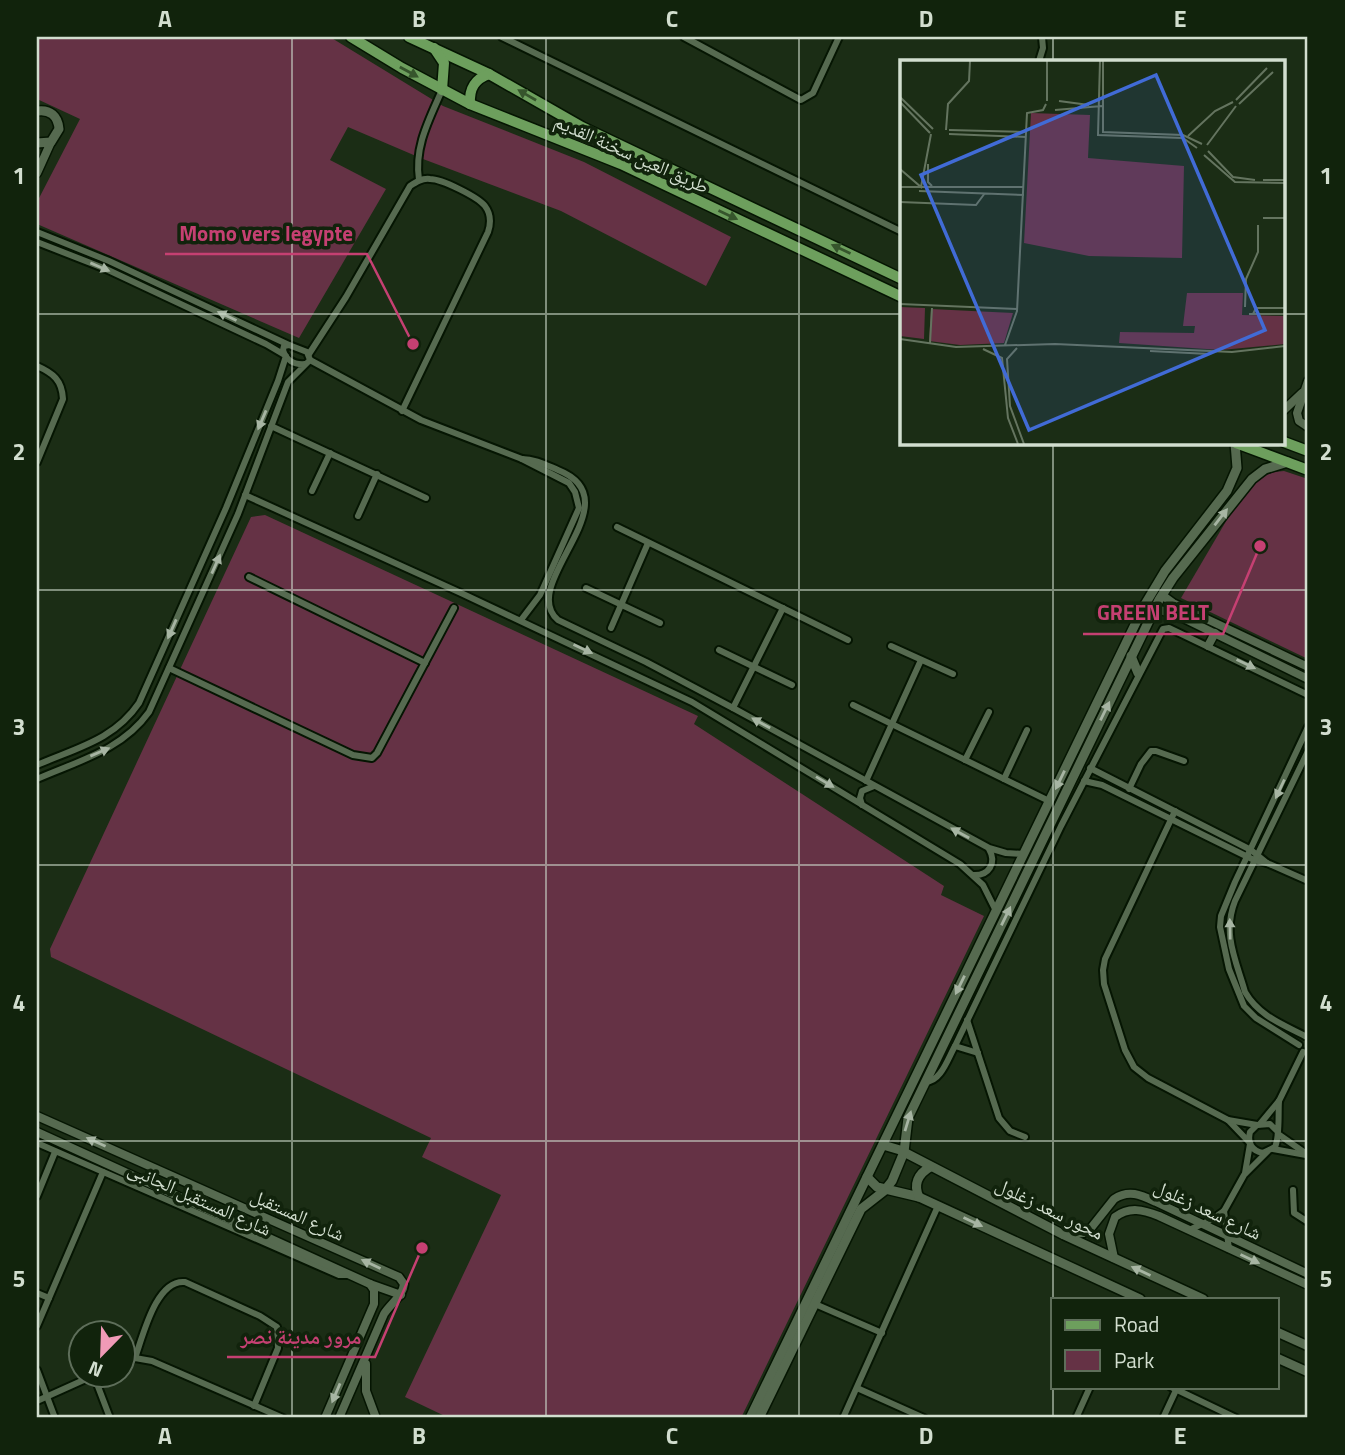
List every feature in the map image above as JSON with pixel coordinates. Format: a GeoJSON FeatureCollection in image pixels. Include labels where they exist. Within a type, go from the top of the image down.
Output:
{"type":"FeatureCollection","features":[{"type":"Feature","properties":{"kind":"main road","name":"طريق العين سخنة القديم"},"geometry":{"type":"LineString","coordinates":[[351,37],[470,104],[621,164],[900,296]]}},
{"type":"Feature","properties":{"kind":"main road","name":"طريق العين سخنة القديم"},"geometry":{"type":"LineString","coordinates":[[409,37],[489,74],[582,127],[900,278]]}},
{"type":"Feature","properties":{"kind":"main road"},"geometry":{"type":"LineString","coordinates":[[434,48],[444,63],[442,90]]}},
{"type":"Feature","properties":{"kind":"main road"},"geometry":{"type":"LineString","coordinates":[[470,104],[472,88],[489,74]]}},
{"type":"Feature","properties":{"kind":"main road"},"geometry":{"type":"LineString","coordinates":[[37,144],[51,142],[58,132],[58,121],[51,113],[38,110]]}},
{"type":"Feature","properties":{"kind":"main road"},"geometry":{"type":"LineString","coordinates":[[1286,443],[1308,451]]}},
{"type":"Feature","properties":{"kind":"main road"},"geometry":{"type":"LineString","coordinates":[[750,1418],[1150,594],[1222,498],[1237,468],[1236,444]]}},
{"type":"Feature","properties":{"kind":"main road"},"geometry":{"type":"LineString","coordinates":[[1239,444],[1308,470]]}},
{"type":"Feature","properties":{"kind":"main road"},"geometry":{"type":"LineString","coordinates":[[759,1418],[862,1209],[887,1189],[904,1152],[906,1122],[1154,609],[1252,479],[1265,469],[1288,462]]}},
{"type":"Feature","properties":{"kind":"main road"},"geometry":{"type":"LineString","coordinates":[[1237,468],[1248,468],[1252,479]]}},
{"type":"Feature","properties":{"kind":"main road"},"geometry":{"type":"LineString","coordinates":[[1132,656],[1139,673]]}},
{"type":"Feature","properties":{"kind":"main road","name":"محور سعد زغلول"},"geometry":{"type":"LineString","coordinates":[[883,1145],[904,1152],[1182,1294]]}},
{"type":"Feature","properties":{"kind":"main road"},"geometry":{"type":"LineString","coordinates":[[919,1197],[916,1191],[917,1179],[930,1167]]}},
{"type":"Feature","properties":{"kind":"main road"},"geometry":{"type":"LineString","coordinates":[[867,1177],[873,1184],[919,1197],[1138,1298]]}},
{"type":"Feature","properties":{"kind":"main road"},"geometry":{"type":"LineString","coordinates":[[1278,1332],[1308,1346]]}},
{"type":"Feature","properties":{"kind":"main road"},"geometry":{"type":"LineString","coordinates":[[1278,1358],[1307,1372]]}},
{"type":"Feature","properties":{"kind":"street"},"geometry":{"type":"LineString","coordinates":[[502,37],[900,231]]}},
{"type":"Feature","properties":{"kind":"street"},"geometry":{"type":"LineString","coordinates":[[684,37],[801,100],[813,93],[839,37]]}},
{"type":"Feature","properties":{"kind":"street"},"geometry":{"type":"LineString","coordinates":[[1039,60],[1043,48],[1041,37]]}},
{"type":"Feature","properties":{"kind":"street"},"geometry":{"type":"LineString","coordinates":[[419,180],[420,146],[442,90]]}},
{"type":"Feature","properties":{"kind":"street"},"geometry":{"type":"LineString","coordinates":[[37,173],[51,142]]}},
{"type":"Feature","properties":{"kind":"street"},"geometry":{"type":"LineString","coordinates":[[37,779],[111,748],[122,741],[149,712],[238,513],[288,382],[308,360],[406,191],[419,180],[437,180],[479,200],[486,207],[491,222],[402,411]]}},
{"type":"Feature","properties":{"kind":"street"},"geometry":{"type":"LineString","coordinates":[[37,232],[109,261],[289,345],[308,360],[402,411],[522,459],[565,480],[573,487],[579,502],[576,518],[537,600],[521,620]]}},
{"type":"Feature","properties":{"kind":"street"},"geometry":{"type":"LineString","coordinates":[[37,242],[106,269],[266,344],[297,364],[308,360]]}},
{"type":"Feature","properties":{"kind":"street"},"geometry":{"type":"LineString","coordinates":[[37,765],[104,737],[130,717],[139,703],[226,508],[278,381],[285,356],[283,348],[289,345]]}},
{"type":"Feature","properties":{"kind":"street"},"geometry":{"type":"LineString","coordinates":[[37,366],[58,379],[63,399],[37,462]]}},
{"type":"Feature","properties":{"kind":"street"},"geometry":{"type":"LineString","coordinates":[[1286,409],[1297,399],[1308,381]]}},
{"type":"Feature","properties":{"kind":"street"},"geometry":{"type":"LineString","coordinates":[[1308,381],[1297,413],[1299,421],[1308,427]]}},
{"type":"Feature","properties":{"kind":"street"},"geometry":{"type":"LineString","coordinates":[[271,426],[426,498]]}},
{"type":"Feature","properties":{"kind":"street"},"geometry":{"type":"LineString","coordinates":[[312,491],[330,453]]}},
{"type":"Feature","properties":{"kind":"street"},"geometry":{"type":"LineString","coordinates":[[522,459],[538,462],[570,475],[581,488],[584,498],[584,514],[549,591],[548,605],[554,617],[733,708],[989,848],[1024,854]]}},
{"type":"Feature","properties":{"kind":"street"},"geometry":{"type":"LineString","coordinates":[[359,516],[377,474]]}},
{"type":"Feature","properties":{"kind":"street"},"geometry":{"type":"LineString","coordinates":[[236,482],[241,480],[248,486]]}},
{"type":"Feature","properties":{"kind":"street"},"geometry":{"type":"LineString","coordinates":[[245,495],[521,620],[692,702],[960,864],[987,891],[996,911]]}},
{"type":"Feature","properties":{"kind":"street"},"geometry":{"type":"LineString","coordinates":[[226,508],[232,514],[238,513]]}},
{"type":"Feature","properties":{"kind":"street"},"geometry":{"type":"LineString","coordinates":[[617,527],[848,640]]}},
{"type":"Feature","properties":{"kind":"street"},"geometry":{"type":"LineString","coordinates":[[611,628],[648,542]]}},
{"type":"Feature","properties":{"kind":"street"},"geometry":{"type":"LineString","coordinates":[[249,577],[425,663]]}},
{"type":"Feature","properties":{"kind":"street"},"geometry":{"type":"LineString","coordinates":[[586,588],[660,623]]}},
{"type":"Feature","properties":{"kind":"street"},"geometry":{"type":"LineString","coordinates":[[1162,595],[1173,603],[1308,667]]}},
{"type":"Feature","properties":{"kind":"street"},"geometry":{"type":"LineString","coordinates":[[537,600],[548,605]]}},
{"type":"Feature","properties":{"kind":"street"},"geometry":{"type":"LineString","coordinates":[[169,668],[353,755],[372,758],[454,608]]}},
{"type":"Feature","properties":{"kind":"street"},"geometry":{"type":"LineString","coordinates":[[733,708],[783,608]]}},
{"type":"Feature","properties":{"kind":"street"},"geometry":{"type":"LineString","coordinates":[[1154,609],[1173,613],[1308,678]]}},
{"type":"Feature","properties":{"kind":"street"},"geometry":{"type":"LineString","coordinates":[[925,1082],[931,1082],[937,1077],[955,1046],[1090,768],[1163,629],[1169,628],[1308,695]]}},
{"type":"Feature","properties":{"kind":"street"},"geometry":{"type":"LineString","coordinates":[[1208,646],[1215,633]]}},
{"type":"Feature","properties":{"kind":"street"},"geometry":{"type":"LineString","coordinates":[[891,646],[953,674]]}},
{"type":"Feature","properties":{"kind":"street"},"geometry":{"type":"LineString","coordinates":[[719,650],[792,685]]}},
{"type":"Feature","properties":{"kind":"street"},"geometry":{"type":"LineString","coordinates":[[866,781],[922,660]]}},
{"type":"Feature","properties":{"kind":"street"},"geometry":{"type":"LineString","coordinates":[[853,705],[1049,801]]}},
{"type":"Feature","properties":{"kind":"street"},"geometry":{"type":"LineString","coordinates":[[965,760],[989,712]]}},
{"type":"Feature","properties":{"kind":"street"},"geometry":{"type":"LineString","coordinates":[[1307,1036],[1258,1010],[1245,992],[1228,932],[1235,901],[1308,727]]}},
{"type":"Feature","properties":{"kind":"street"},"geometry":{"type":"LineString","coordinates":[[1004,779],[1027,730]]}},
{"type":"Feature","properties":{"kind":"street"},"geometry":{"type":"LineString","coordinates":[[1129,789],[1151,751],[1184,761]]}},
{"type":"Feature","properties":{"kind":"street"},"geometry":{"type":"LineString","coordinates":[[1304,1050],[1249,1012],[1240,998],[1221,938],[1221,916],[1308,751]]}},
{"type":"Feature","properties":{"kind":"street"},"geometry":{"type":"LineString","coordinates":[[1090,768],[1268,863],[1308,881]]}},
{"type":"Feature","properties":{"kind":"street"},"geometry":{"type":"LineString","coordinates":[[1084,781],[1097,783],[1253,855]]}},
{"type":"Feature","properties":{"kind":"street"},"geometry":{"type":"LineString","coordinates":[[862,805],[862,791],[874,786]]}},
{"type":"Feature","properties":{"kind":"street"},"geometry":{"type":"LineString","coordinates":[[1175,811],[1105,959],[1104,984],[1127,1056],[1134,1067],[1148,1078],[1228,1120],[1259,1152],[1308,1155]]}},
{"type":"Feature","properties":{"kind":"street"},"geometry":{"type":"LineString","coordinates":[[973,875],[984,874],[990,869],[993,859],[989,848]]}},
{"type":"Feature","properties":{"kind":"street"},"geometry":{"type":"LineString","coordinates":[[1228,965],[1237,963]]}},
{"type":"Feature","properties":{"kind":"street"},"geometry":{"type":"LineString","coordinates":[[967,1020],[1003,1126],[1025,1137]]}},
{"type":"Feature","properties":{"kind":"street"},"geometry":{"type":"LineString","coordinates":[[1244,1175],[1250,1132],[1279,1101],[1304,1050],[1302,1038],[1307,1036]]}},
{"type":"Feature","properties":{"kind":"street"},"geometry":{"type":"LineString","coordinates":[[955,1046],[978,1053]]}},
{"type":"Feature","properties":{"kind":"street"},"geometry":{"type":"LineString","coordinates":[[1188,1230],[1224,1211],[1244,1175],[1277,1144],[1279,1101]]}},
{"type":"Feature","properties":{"kind":"street","name":"شارع المستقبل"},"geometry":{"type":"LineString","coordinates":[[37,1116],[399,1277],[404,1284],[401,1295],[370,1284],[37,1132]]}},
{"type":"Feature","properties":{"kind":"street"},"geometry":{"type":"LineString","coordinates":[[1228,1120],[1270,1125],[1308,1155]]}},
{"type":"Feature","properties":{"kind":"street","name":"شارع المستقبل الجانبى"},"geometry":{"type":"LineString","coordinates":[[37,1143],[339,1275],[352,1275]]}},
{"type":"Feature","properties":{"kind":"street"},"geometry":{"type":"LineString","coordinates":[[118,1152],[121,1143]]}},
{"type":"Feature","properties":{"kind":"street"},"geometry":{"type":"LineString","coordinates":[[37,1196],[55,1152]]}},
{"type":"Feature","properties":{"kind":"street"},"geometry":{"type":"LineString","coordinates":[[153,1184],[159,1170]]}},
{"type":"Feature","properties":{"kind":"street"},"geometry":{"type":"LineString","coordinates":[[37,1326],[103,1172]]}},
{"type":"Feature","properties":{"kind":"street"},"geometry":{"type":"LineString","coordinates":[[189,1183],[193,1173]]}},
{"type":"Feature","properties":{"kind":"street"},"geometry":{"type":"LineString","coordinates":[[1293,1191],[1294,1213],[1308,1222]]}},
{"type":"Feature","properties":{"kind":"street","name":"شارع سعد زغلول"},"geometry":{"type":"LineString","coordinates":[[1065,1236],[1087,1231],[1108,1204],[1119,1195],[1146,1197],[1308,1274]]}},
{"type":"Feature","properties":{"kind":"street"},"geometry":{"type":"LineString","coordinates":[[843,1418],[938,1206]]}},
{"type":"Feature","properties":{"kind":"street","name":"شارع سعد زغلول"},"geometry":{"type":"LineString","coordinates":[[1114,1258],[1109,1234],[1115,1217],[1132,1209],[1149,1212],[1308,1285]]}},
{"type":"Feature","properties":{"kind":"street"},"geometry":{"type":"LineString","coordinates":[[1224,1211],[1229,1249]]}},
{"type":"Feature","properties":{"kind":"street"},"geometry":{"type":"LineString","coordinates":[[277,1222],[281,1212]]}},
{"type":"Feature","properties":{"kind":"street"},"geometry":{"type":"LineString","coordinates":[[136,1355],[163,1290],[172,1283],[185,1282],[260,1316],[277,1327],[278,1348],[254,1406]]}},
{"type":"Feature","properties":{"kind":"street"},"geometry":{"type":"LineString","coordinates":[[370,1284],[374,1290],[374,1304],[326,1417],[341,1418],[390,1304],[401,1295]]}},
{"type":"Feature","properties":{"kind":"street"},"geometry":{"type":"LineString","coordinates":[[37,1293],[49,1298]]}},
{"type":"Feature","properties":{"kind":"street"},"geometry":{"type":"LineString","coordinates":[[815,1304],[882,1333]]}},
{"type":"Feature","properties":{"kind":"street"},"geometry":{"type":"LineString","coordinates":[[366,1355],[366,1391],[376,1418]]}},
{"type":"Feature","properties":{"kind":"street"},"geometry":{"type":"LineString","coordinates":[[136,1358],[152,1361],[283,1418]]}},
{"type":"Feature","properties":{"kind":"street"},"geometry":{"type":"LineString","coordinates":[[37,1370],[55,1418]]}},
{"type":"Feature","properties":{"kind":"street"},"geometry":{"type":"LineString","coordinates":[[37,1401],[66,1387]]}},
{"type":"Feature","properties":{"kind":"street"},"geometry":{"type":"LineString","coordinates":[[100,1388],[110,1418]]}},
{"type":"Feature","properties":{"kind":"street"},"geometry":{"type":"LineString","coordinates":[[857,1388],[924,1418]]}},
{"type":"Feature","properties":{"kind":"street"},"geometry":{"type":"LineString","coordinates":[[1076,1418],[1090,1388]]}},
{"type":"Feature","properties":{"kind":"street"},"geometry":{"type":"LineString","coordinates":[[1163,1418],[1175,1388],[1236,1418]]}},
{"type":"Feature","properties":{"kind":"green space"},"geometry":{"type":"Polygon","coordinates":[[[37,37],[330,37],[443,106],[584,162],[731,237],[706,286],[561,211],[423,159],[348,127],[330,160],[386,189],[299,338],[37,224],[37,202],[80,119],[37,99],[37,37]]]}},
{"type":"Feature","properties":{"kind":"green space"},"geometry":{"type":"Polygon","coordinates":[[[1284,471],[1308,479],[1308,659],[1181,598],[1242,494],[1264,476],[1284,471]]]}},
{"type":"Feature","properties":{"kind":"green space"},"geometry":{"type":"Polygon","coordinates":[[[265,515],[698,716],[694,724],[944,886],[941,895],[984,916],[741,1418],[449,1418],[405,1397],[501,1195],[422,1157],[431,1138],[51,957],[50,949],[251,517],[265,515]]]}},
{"type":"Feature","properties":{"kind":"place","name":"Momo vers legypte"},"geometry":{"type":"Point","coordinates":[413,344]}},
{"type":"Feature","properties":{"kind":"place","name":"GREEN BELT"},"geometry":{"type":"Point","coordinates":[1260,546]}},
{"type":"Feature","properties":{"kind":"place","name":"مرور مدينة نصر"},"geometry":{"type":"Point","coordinates":[422,1248]}}]}
